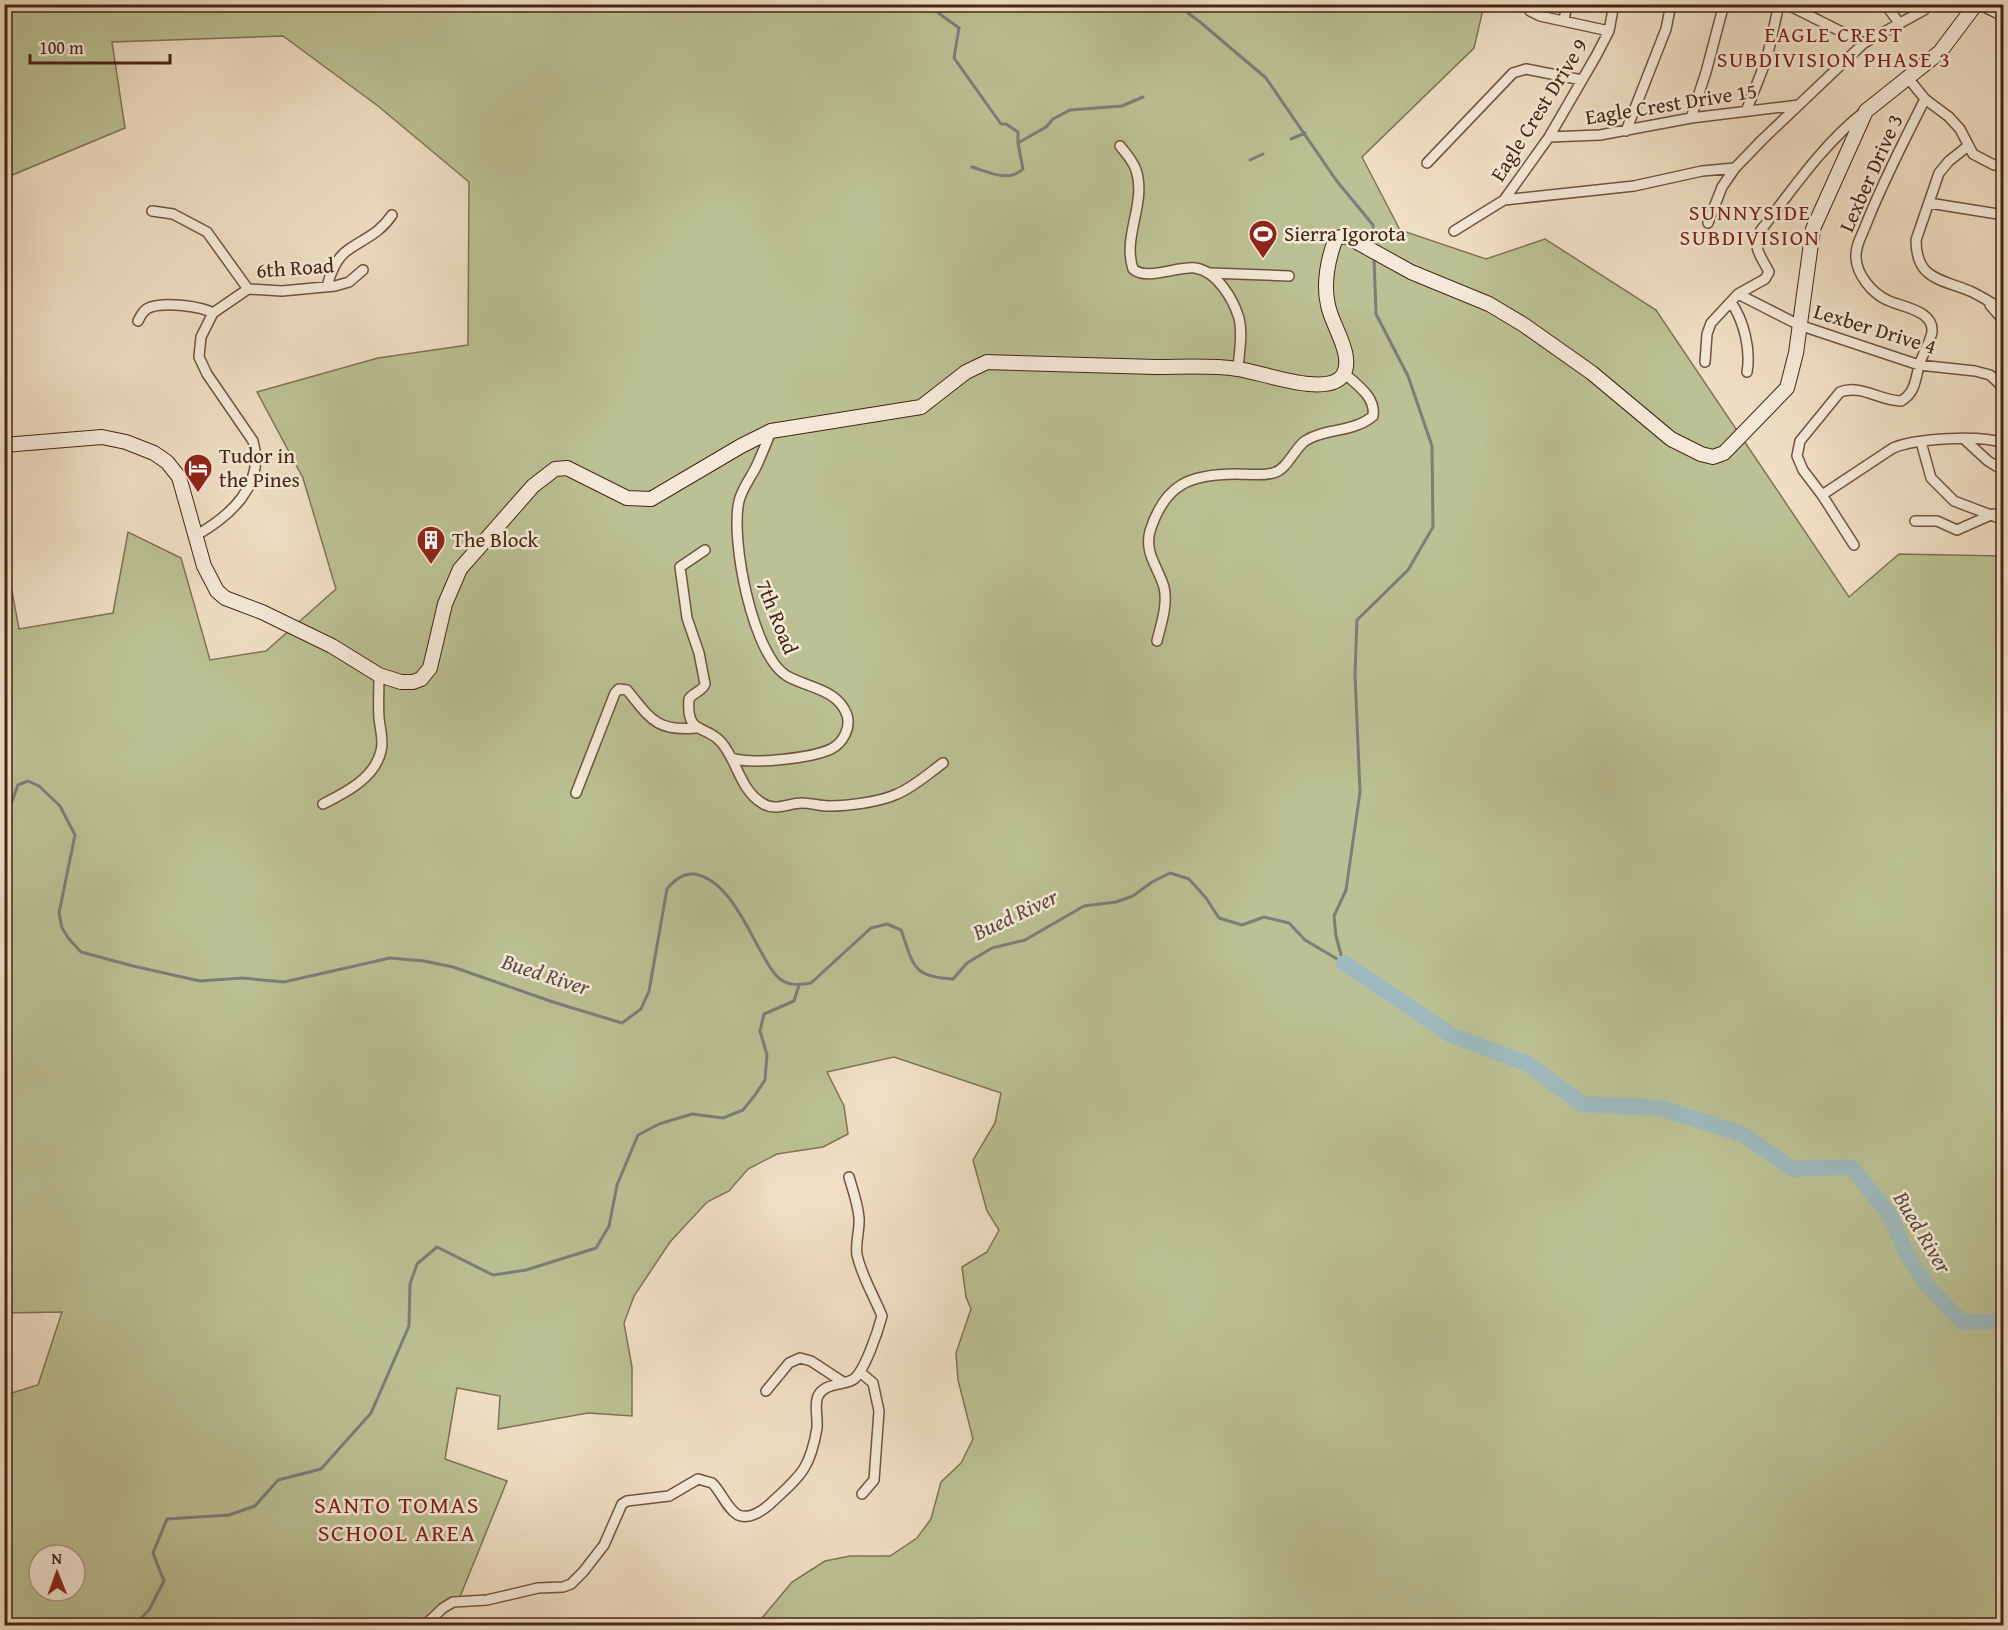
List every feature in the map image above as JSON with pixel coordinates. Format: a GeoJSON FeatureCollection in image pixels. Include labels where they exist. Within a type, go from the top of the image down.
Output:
{"type":"FeatureCollection","features":[{"type":"Feature","properties":{"kind":"main road"},"geometry":{"type":"LineString","coordinates":[[4,445],[102,437],[126,441],[154,453],[167,462],[179,477],[204,566],[217,591],[225,598],[262,612],[332,646],[379,675],[401,682],[421,679],[430,668],[445,604],[460,569],[533,486],[555,469],[567,468],[627,498],[651,499],[771,431],[921,407],[966,372],[987,362],[1238,369],[1301,383],[1326,384],[1338,380],[1344,373],[1346,363],[1342,341],[1328,306],[1326,288],[1329,260],[1336,238],[1339,236],[1346,236],[1411,272],[1489,304],[1524,325],[1592,373],[1671,439],[1701,454],[1713,456],[1724,453],[1787,388],[1796,353],[1813,229],[1866,111],[1940,52],[1976,4]]}},
{"type":"Feature","properties":{"kind":"main road"},"geometry":{"type":"LineString","coordinates":[[1983,4],[2000,10]]}},
{"type":"Feature","properties":{"kind":"street"},"geometry":{"type":"LineString","coordinates":[[1526,4],[1530,11],[1540,16],[1609,31]]}},
{"type":"Feature","properties":{"kind":"street"},"geometry":{"type":"LineString","coordinates":[[1564,21],[1567,4]]}},
{"type":"Feature","properties":{"kind":"street","name":"Eagle Crest Drive 9"},"geometry":{"type":"LineString","coordinates":[[1504,200],[1549,137],[1582,80],[1609,31],[1614,4]]}},
{"type":"Feature","properties":{"kind":"street"},"geometry":{"type":"LineString","coordinates":[[1626,131],[1666,29],[1671,4]]}},
{"type":"Feature","properties":{"kind":"street"},"geometry":{"type":"LineString","coordinates":[[1691,118],[1724,4]]}},
{"type":"Feature","properties":{"kind":"street"},"geometry":{"type":"LineString","coordinates":[[1747,110],[1767,58],[1779,4]]}},
{"type":"Feature","properties":{"kind":"street"},"geometry":{"type":"LineString","coordinates":[[1786,4],[1863,43]]}},
{"type":"Feature","properties":{"kind":"street"},"geometry":{"type":"LineString","coordinates":[[1885,4],[1900,24]]}},
{"type":"Feature","properties":{"kind":"street"},"geometry":{"type":"LineString","coordinates":[[1708,223],[1722,187],[1735,168],[1863,43],[1924,10],[1926,4]]}},
{"type":"Feature","properties":{"kind":"street"},"geometry":{"type":"LineString","coordinates":[[1427,164],[1518,70],[1526,69],[1582,80]]}},
{"type":"Feature","properties":{"kind":"street"},"geometry":{"type":"LineString","coordinates":[[1908,78],[1924,99],[1949,117],[1960,129],[1973,154],[1994,165],[2004,166]]}},
{"type":"Feature","properties":{"kind":"street","name":"Lexber Drive 3"},"geometry":{"type":"LineString","coordinates":[[1822,495],[1803,470],[1797,456],[1800,441],[1840,392],[1857,389],[1890,401],[1901,401],[1908,397],[1912,392],[1919,365],[1932,332],[1927,317],[1918,311],[1885,300],[1874,292],[1861,276],[1856,256],[1870,214],[1924,99]]}},
{"type":"Feature","properties":{"kind":"street","name":"Eagle Crest Drive 15"},"geometry":{"type":"LineString","coordinates":[[1549,137],[1585,137],[1691,118],[1799,105]]}},
{"type":"Feature","properties":{"kind":"street"},"geometry":{"type":"LineString","coordinates":[[1705,362],[1707,334],[1711,323],[1738,294],[1768,276],[1769,272],[1755,240],[1761,230],[1813,162],[1843,129],[1866,111]]}},
{"type":"Feature","properties":{"kind":"street"},"geometry":{"type":"LineString","coordinates":[[1120,146],[1131,160],[1138,181],[1138,203],[1130,242],[1133,269],[1142,274],[1195,268],[1210,273],[1289,276]]}},
{"type":"Feature","properties":{"kind":"street"},"geometry":{"type":"LineString","coordinates":[[1968,146],[1949,161],[1939,173],[1916,240],[1920,264],[1924,272],[1940,281],[1972,292],[2004,310]]}},
{"type":"Feature","properties":{"kind":"street"},"geometry":{"type":"LineString","coordinates":[[1454,231],[1504,200],[1634,186],[1702,171],[1735,168]]}},
{"type":"Feature","properties":{"kind":"street"},"geometry":{"type":"LineString","coordinates":[[1929,203],[2004,215]]}},
{"type":"Feature","properties":{"kind":"street"},"geometry":{"type":"LineString","coordinates":[[152,211],[173,214],[207,232],[248,289]]}},
{"type":"Feature","properties":{"kind":"street"},"geometry":{"type":"LineString","coordinates":[[327,286],[328,279],[347,250],[367,240],[385,225],[392,215]]}},
{"type":"Feature","properties":{"kind":"street","name":"6th Road"},"geometry":{"type":"LineString","coordinates":[[213,313],[248,289],[282,291],[327,286],[349,282],[363,270]]}},
{"type":"Feature","properties":{"kind":"street"},"geometry":{"type":"LineString","coordinates":[[1210,273],[1231,300],[1239,319],[1238,369]]}},
{"type":"Feature","properties":{"kind":"street","name":"Lexber Drive 4"},"geometry":{"type":"LineString","coordinates":[[1738,294],[1799,325],[1919,365],[1975,371],[1990,375],[2004,388]]}},
{"type":"Feature","properties":{"kind":"street"},"geometry":{"type":"LineString","coordinates":[[1986,300],[2004,321]]}},
{"type":"Feature","properties":{"kind":"street"},"geometry":{"type":"LineString","coordinates":[[1731,302],[1739,318],[1749,351],[1747,372]]}},
{"type":"Feature","properties":{"kind":"street"},"geometry":{"type":"LineString","coordinates":[[138,321],[145,310],[158,306],[200,308],[213,313],[201,338],[199,357],[207,374],[254,441],[256,465],[253,478],[237,504],[216,524],[195,536]]}},
{"type":"Feature","properties":{"kind":"street"},"geometry":{"type":"LineString","coordinates":[[1157,641],[1165,600],[1164,588],[1148,550],[1148,541],[1156,516],[1164,501],[1172,491],[1192,478],[1223,474],[1273,473],[1278,471],[1305,442],[1313,437],[1364,423],[1373,416],[1374,408],[1370,398],[1344,373]]}},
{"type":"Feature","properties":{"kind":"street","name":"7th Road"},"geometry":{"type":"LineString","coordinates":[[732,758],[748,762],[820,753],[833,748],[842,741],[848,730],[848,717],[835,698],[787,676],[776,666],[767,652],[744,587],[737,546],[739,502],[771,431]]}},
{"type":"Feature","properties":{"kind":"street"},"geometry":{"type":"LineString","coordinates":[[1854,545],[1822,495],[1893,448],[1905,443],[1977,438],[2004,443]]}},
{"type":"Feature","properties":{"kind":"street"},"geometry":{"type":"LineString","coordinates":[[1964,439],[1988,461],[2004,471]]}},
{"type":"Feature","properties":{"kind":"street"},"geometry":{"type":"LineString","coordinates":[[1921,442],[1932,478],[1954,501],[2004,520]]}},
{"type":"Feature","properties":{"kind":"street"},"geometry":{"type":"LineString","coordinates":[[1916,521],[1937,521],[1957,530],[1993,514]]}},
{"type":"Feature","properties":{"kind":"street"},"geometry":{"type":"LineString","coordinates":[[705,550],[680,567],[687,618],[699,653],[705,684],[689,699],[689,713],[692,724],[696,728],[716,737],[732,758],[752,794],[763,805],[780,807],[800,803],[839,806],[879,800],[897,794],[943,763]]}},
{"type":"Feature","properties":{"kind":"street"},"geometry":{"type":"LineString","coordinates":[[323,804],[350,789],[376,765],[382,744],[379,722],[379,675]]}},
{"type":"Feature","properties":{"kind":"street"},"geometry":{"type":"LineString","coordinates":[[576,794],[615,693],[619,689],[627,690],[652,721],[671,728],[696,728]]}},
{"type":"Feature","properties":{"kind":"street"},"geometry":{"type":"LineString","coordinates":[[424,1626],[438,1612],[453,1602],[487,1600],[538,1588],[563,1587],[571,1584],[604,1545],[618,1508],[627,1501],[669,1496],[698,1479],[712,1483],[737,1514],[755,1515],[765,1509],[802,1474],[812,1452],[817,1426],[818,1396],[822,1391],[852,1380],[860,1372],[882,1315],[864,1279],[857,1253],[858,1206],[849,1177]]}},
{"type":"Feature","properties":{"kind":"street"},"geometry":{"type":"LineString","coordinates":[[766,1391],[789,1363],[800,1358],[811,1360],[843,1382]]}},
{"type":"Feature","properties":{"kind":"street"},"geometry":{"type":"LineString","coordinates":[[860,1372],[873,1383],[879,1412],[874,1480],[862,1494]]}},
{"type":"Feature","properties":{"kind":"green space"},"geometry":{"type":"Polygon","coordinates":[[[1369,4],[1374,8],[1378,4],[1484,5],[1474,48],[1362,157],[1400,230],[1486,259],[1545,239],[1656,310],[1849,597],[1899,554],[2003,556],[2003,1625],[756,1625],[792,1582],[825,1561],[850,1556],[890,1556],[917,1538],[931,1519],[941,1482],[961,1463],[973,1439],[958,1380],[956,1353],[971,1309],[966,1297],[962,1267],[987,1252],[999,1230],[987,1211],[973,1160],[995,1123],[1001,1093],[894,1057],[827,1072],[844,1106],[848,1134],[823,1147],[777,1154],[748,1169],[729,1191],[707,1202],[670,1242],[634,1296],[624,1323],[632,1367],[632,1416],[588,1413],[498,1429],[500,1396],[457,1388],[445,1459],[507,1481],[457,1604],[427,1625],[5,1625],[5,1395],[38,1385],[62,1312],[5,1313],[4,713],[7,712],[4,701],[4,548],[19,629],[113,613],[128,532],[181,558],[210,660],[266,651],[336,589],[303,478],[257,392],[378,358],[468,345],[469,182],[378,106],[283,36],[112,42],[125,128],[5,178],[5,5],[1369,4]]]}},
{"type":"Feature","properties":{"kind":"waterway"},"geometry":{"type":"LineString","coordinates":[[931,4],[933,9],[959,28],[954,58],[1001,124],[1006,124],[1018,132],[1018,143]]}},
{"type":"Feature","properties":{"kind":"waterway"},"geometry":{"type":"LineString","coordinates":[[1176,4],[1266,78],[1336,180],[1373,225],[1374,247]]}},
{"type":"Feature","properties":{"kind":"waterway"},"geometry":{"type":"LineString","coordinates":[[972,167],[1005,176],[1017,173],[1023,169],[1018,143],[1046,127],[1053,119],[1070,110],[1122,106],[1143,97]]}},
{"type":"Feature","properties":{"kind":"waterway"},"geometry":{"type":"LineString","coordinates":[[1291,139],[1305,133]]}},
{"type":"Feature","properties":{"kind":"waterway"},"geometry":{"type":"LineString","coordinates":[[1250,160],[1263,154]]}},
{"type":"Feature","properties":{"kind":"waterway"},"geometry":{"type":"LineString","coordinates":[[1343,962],[1336,936],[1334,916],[1346,890],[1360,792],[1355,674],[1357,620],[1408,570],[1433,527],[1432,446],[1408,376],[1376,314],[1374,257]]}},
{"type":"Feature","properties":{"kind":"waterway","name":"Bued River"},"geometry":{"type":"LineString","coordinates":[[4,873],[10,857],[10,807],[18,785],[28,781],[39,786],[60,806],[75,835],[59,913],[62,928],[81,952],[200,981],[242,978],[284,982],[390,958],[424,961],[453,967],[622,1023],[641,1009],[649,991],[667,889],[679,878],[690,874],[706,878],[727,895],[773,972],[780,979],[791,984],[811,983],[871,928],[887,924],[901,930],[916,967],[929,975],[953,979],[967,963],[992,948],[1025,940],[1084,906],[1116,902],[1133,896],[1152,882],[1170,873],[1189,879],[1206,898],[1219,918],[1242,925],[1264,917],[1289,923],[1305,940],[1344,963]]}},
{"type":"Feature","properties":{"kind":"waterway","name":"Bued River"},"geometry":{"type":"LineString","coordinates":[[1344,963],[1451,1035],[1528,1064],[1582,1104],[1660,1108],[1742,1134],[1793,1169],[1851,1167],[1890,1215],[1907,1255],[1930,1289],[1962,1322],[2004,1321]]}},
{"type":"Feature","properties":{"kind":"waterway"},"geometry":{"type":"LineString","coordinates":[[134,1626],[149,1610],[164,1581],[153,1553],[167,1519],[229,1515],[255,1506],[278,1480],[321,1469],[371,1413],[409,1326],[410,1284],[417,1264],[437,1247],[493,1275],[526,1270],[596,1248],[609,1226],[617,1185],[638,1135],[659,1124],[692,1114],[723,1118],[743,1110],[765,1080],[767,1055],[760,1031],[764,1014],[794,1001],[799,985]]}},
{"type":"Feature","properties":{"kind":"place","name":"Sierra Igorota"},"geometry":{"type":"Point","coordinates":[1263,260]}},
{"type":"Feature","properties":{"kind":"place","name":"Tudor in the Pines"},"geometry":{"type":"Point","coordinates":[198,494]}},
{"type":"Feature","properties":{"kind":"place","name":"The Block"},"geometry":{"type":"Point","coordinates":[431,566]}},
{"type":"Feature","properties":{"kind":"district","name":"EAGLE CREST SUBDIVISION PHASE 3"},"geometry":{"type":"Point","coordinates":[1834,46]}},
{"type":"Feature","properties":{"kind":"district","name":"SUNNYSIDE SUBDIVISION"},"geometry":{"type":"Point","coordinates":[1750,224]}},
{"type":"Feature","properties":{"kind":"district","name":"SANTO TOMAS SCHOOL AREA"},"geometry":{"type":"Point","coordinates":[397,1519]}}]}
